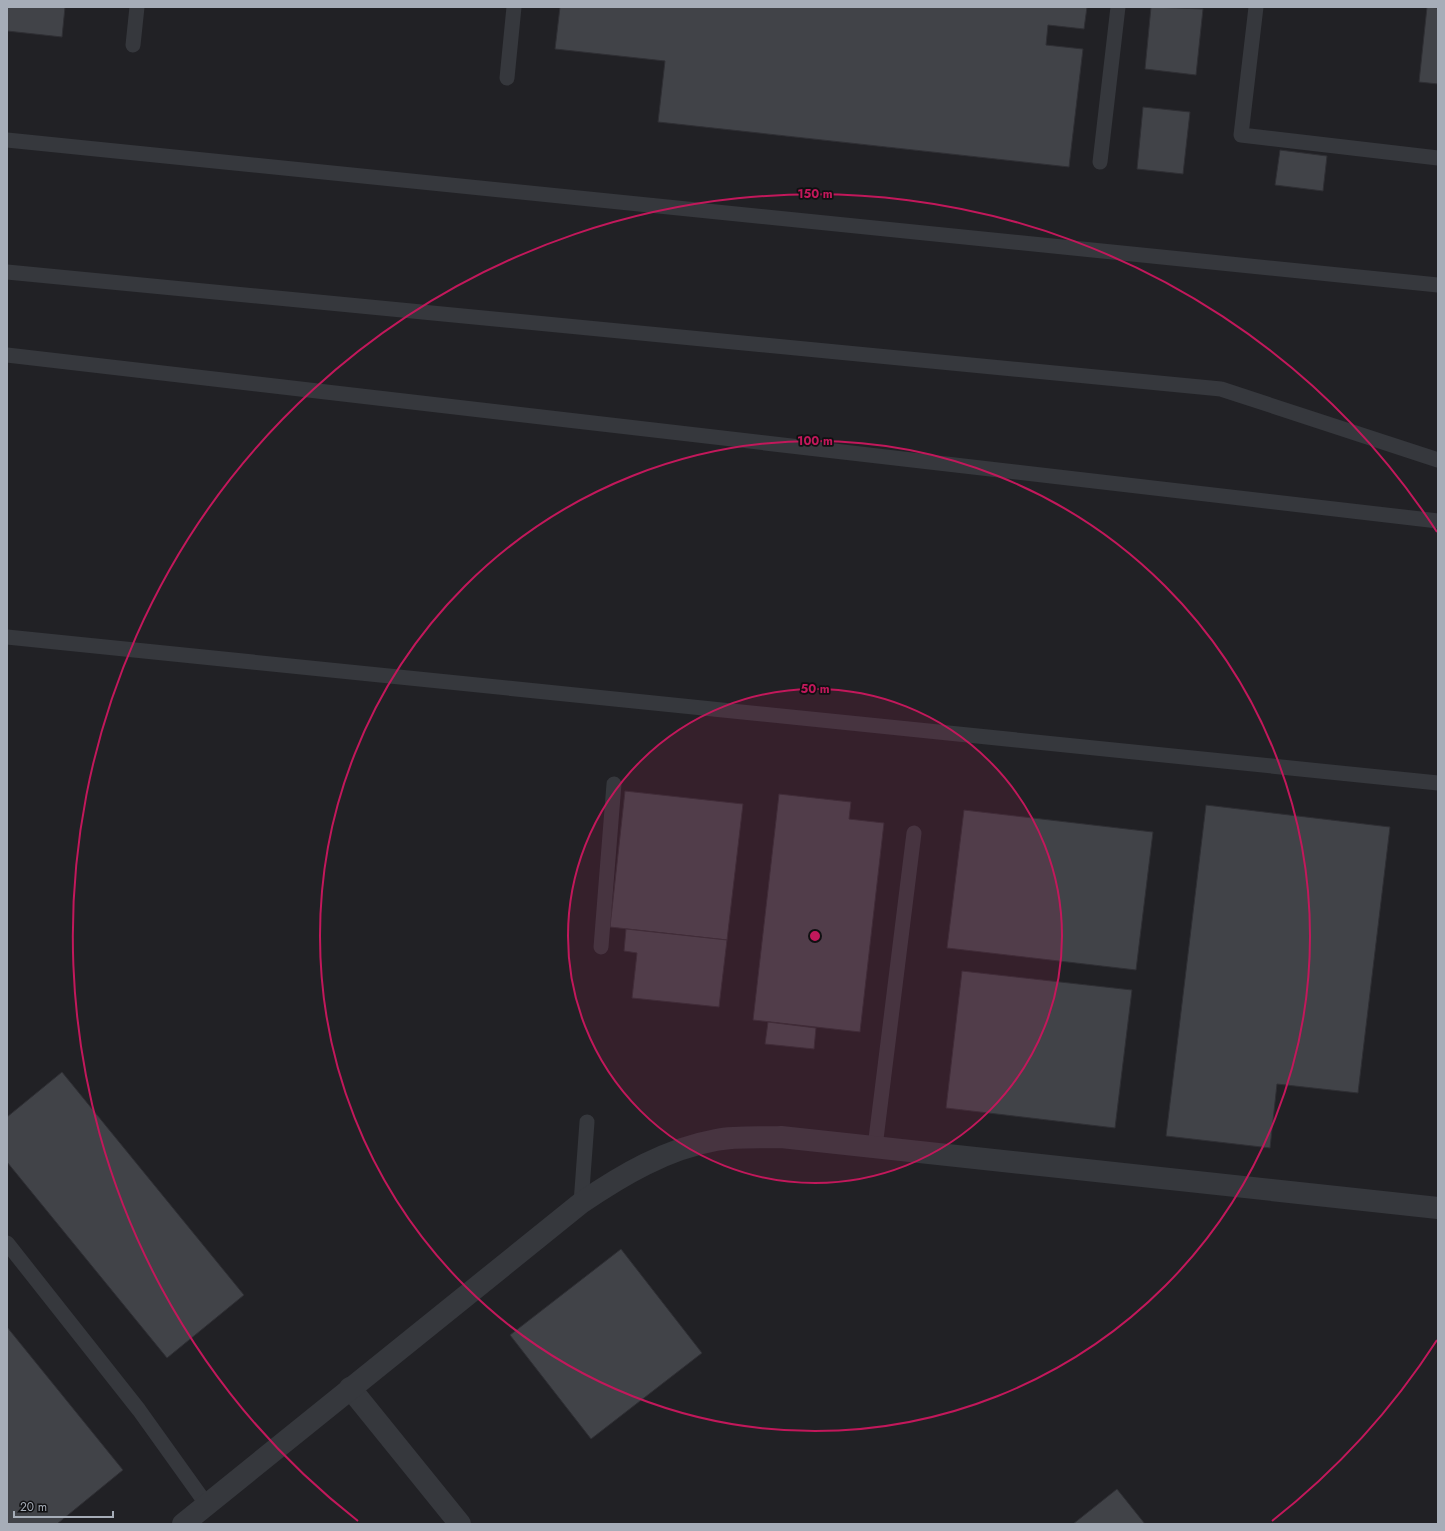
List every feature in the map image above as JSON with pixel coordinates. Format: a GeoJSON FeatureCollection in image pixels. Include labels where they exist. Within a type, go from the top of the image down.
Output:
{"type":"FeatureCollection","features":[{"type":"Feature","properties":{"kind":"street"},"geometry":{"type":"LineString","coordinates":[[182,1524],[581,1203],[608,1185],[658,1157],[717,1140],[781,1137],[1438,1208]]}},
{"type":"Feature","properties":{"kind":"street"},"geometry":{"type":"LineString","coordinates":[[350,1388],[460,1524]]}},
{"type":"Feature","properties":{"kind":"lane"},"geometry":{"type":"LineString","coordinates":[[133,45],[137,7]]}},
{"type":"Feature","properties":{"kind":"lane"},"geometry":{"type":"LineString","coordinates":[[507,78],[514,7]]}},
{"type":"Feature","properties":{"kind":"lane"},"geometry":{"type":"LineString","coordinates":[[1100,162],[1118,7]]}},
{"type":"Feature","properties":{"kind":"lane"},"geometry":{"type":"LineString","coordinates":[[1256,7],[1241,136],[1438,158]]}},
{"type":"Feature","properties":{"kind":"lane"},"geometry":{"type":"LineString","coordinates":[[7,140],[1438,285]]}},
{"type":"Feature","properties":{"kind":"lane"},"geometry":{"type":"LineString","coordinates":[[7,272],[1221,389],[1438,460]]}},
{"type":"Feature","properties":{"kind":"lane"},"geometry":{"type":"LineString","coordinates":[[7,355],[1438,521]]}},
{"type":"Feature","properties":{"kind":"lane"},"geometry":{"type":"LineString","coordinates":[[7,637],[1438,783]]}},
{"type":"Feature","properties":{"kind":"lane"},"geometry":{"type":"LineString","coordinates":[[601,946],[614,784]]}},
{"type":"Feature","properties":{"kind":"lane"},"geometry":{"type":"LineString","coordinates":[[875,1147],[914,833]]}},
{"type":"Feature","properties":{"kind":"lane"},"geometry":{"type":"LineString","coordinates":[[581,1203],[587,1122]]}},
{"type":"Feature","properties":{"kind":"lane"},"geometry":{"type":"LineString","coordinates":[[7,1243],[139,1410],[207,1505]]}},
{"type":"Feature","properties":{"kind":"shaded area"},"geometry":{"type":"Polygon","coordinates":[[[7,7],[1438,7],[1438,1524],[7,1524],[7,7]]]}},
{"type":"Feature","properties":{"kind":"building"},"geometry":{"type":"Polygon","coordinates":[[[7,7],[65,7],[62,37],[7,31],[7,7]]]}},
{"type":"Feature","properties":{"kind":"building"},"geometry":{"type":"Polygon","coordinates":[[[560,7],[1087,7],[1084,29],[1048,25],[1046,45],[1083,49],[1069,167],[658,122],[665,61],[555,49],[560,7]]]}},
{"type":"Feature","properties":{"kind":"building"},"geometry":{"type":"Polygon","coordinates":[[[1151,7],[1203,9],[1196,75],[1145,69],[1151,7]]]}},
{"type":"Feature","properties":{"kind":"building"},"geometry":{"type":"Polygon","coordinates":[[[1427,7],[1438,8],[1438,84],[1419,82],[1427,7]]]}},
{"type":"Feature","properties":{"kind":"building"},"geometry":{"type":"Polygon","coordinates":[[[1143,107],[1190,112],[1183,174],[1137,169],[1143,107]]]}},
{"type":"Feature","properties":{"kind":"building"},"geometry":{"type":"Polygon","coordinates":[[[1280,150],[1327,156],[1323,191],[1275,185],[1280,150]]]}},
{"type":"Feature","properties":{"kind":"building"},"geometry":{"type":"Polygon","coordinates":[[[625,791],[743,804],[727,940],[610,927],[625,791]]]}},
{"type":"Feature","properties":{"kind":"building"},"geometry":{"type":"Polygon","coordinates":[[[779,794],[851,802],[849,819],[884,823],[860,1032],[753,1020],[779,794]]]}},
{"type":"Feature","properties":{"kind":"building"},"geometry":{"type":"Polygon","coordinates":[[[1206,805],[1390,827],[1358,1093],[1277,1084],[1270,1148],[1166,1136],[1206,805]]]}},
{"type":"Feature","properties":{"kind":"building"},"geometry":{"type":"Polygon","coordinates":[[[964,810],[1153,832],[1136,970],[947,948],[964,810]]]}},
{"type":"Feature","properties":{"kind":"building"},"geometry":{"type":"Polygon","coordinates":[[[626,929],[727,940],[719,1007],[632,998],[637,953],[624,951],[626,929]]]}},
{"type":"Feature","properties":{"kind":"building"},"geometry":{"type":"Polygon","coordinates":[[[962,971],[1132,990],[1115,1128],[946,1108],[962,971]]]}},
{"type":"Feature","properties":{"kind":"building"},"geometry":{"type":"Polygon","coordinates":[[[768,1022],[816,1028],[814,1049],[765,1044],[768,1022]]]}},
{"type":"Feature","properties":{"kind":"building"},"geometry":{"type":"Polygon","coordinates":[[[62,1072],[244,1295],[167,1358],[7,1162],[7,1117],[62,1072]]]}},
{"type":"Feature","properties":{"kind":"building"},"geometry":{"type":"Polygon","coordinates":[[[621,1249],[702,1353],[591,1439],[510,1335],[621,1249]]]}},
{"type":"Feature","properties":{"kind":"building"},"geometry":{"type":"Polygon","coordinates":[[[7,1327],[123,1470],[57,1524],[7,1524],[7,1327]]]}},
{"type":"Feature","properties":{"kind":"building"},"geometry":{"type":"Polygon","coordinates":[[[1117,1489],[1145,1524],[1073,1524],[1117,1489]]]}}]}
